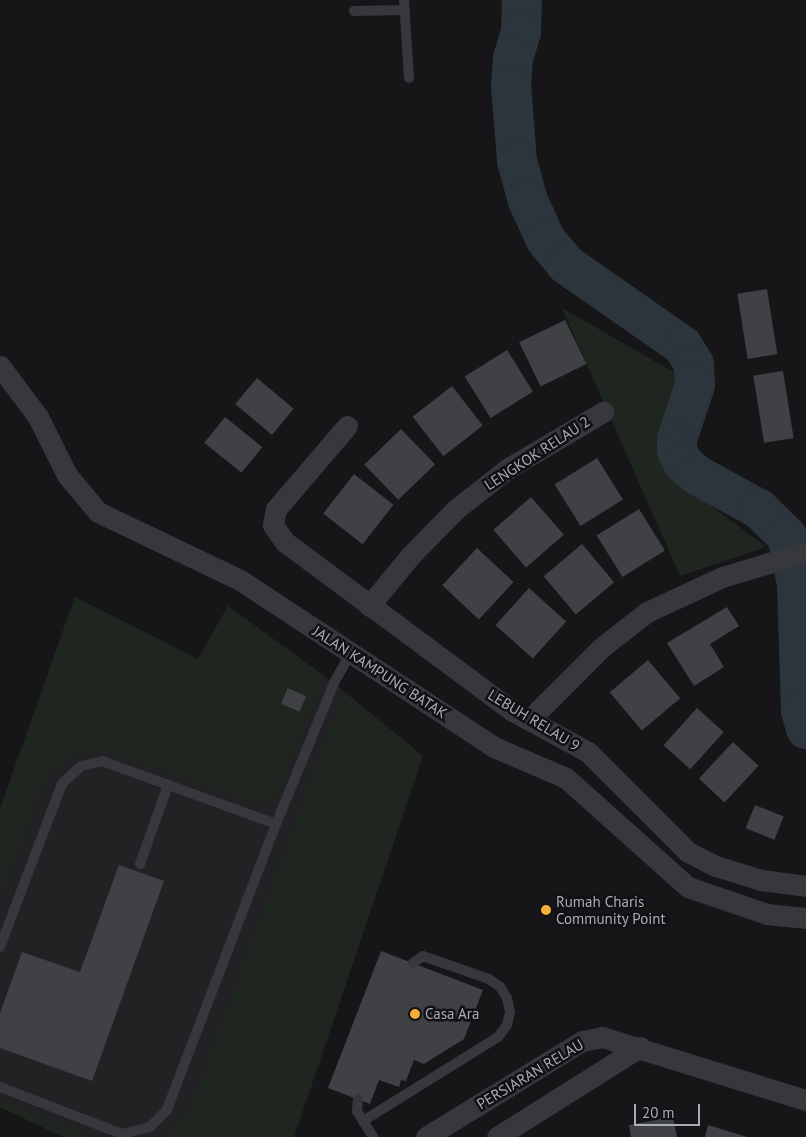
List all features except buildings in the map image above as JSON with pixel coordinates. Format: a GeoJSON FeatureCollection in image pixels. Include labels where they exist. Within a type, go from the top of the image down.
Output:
{"type":"FeatureCollection","features":[{"type":"Feature","properties":{"kind":"street","name":"JALAN KAMPUNG BATAK"},"geometry":{"type":"LineString","coordinates":[[0,366],[38,417],[67,476],[98,512],[240,580],[494,747],[566,778],[688,887],[767,914],[806,918]]}},
{"type":"Feature","properties":{"kind":"street","name":"LENGKOK RELAU 2"},"geometry":{"type":"LineString","coordinates":[[369,606],[410,556],[462,504],[507,468],[603,412]]}},
{"type":"Feature","properties":{"kind":"street","name":"LEBUH RELAU 9"},"geometry":{"type":"LineString","coordinates":[[347,426],[280,504],[273,525],[285,542],[369,606],[529,720],[588,752],[688,852],[700,859],[761,880],[806,886]]}},
{"type":"Feature","properties":{"kind":"street"},"geometry":{"type":"LineString","coordinates":[[529,720],[602,647],[647,612],[714,581],[804,552]]}},
{"type":"Feature","properties":{"kind":"street","name":"PERSIARAN RELAU"},"geometry":{"type":"LineString","coordinates":[[426,1137],[582,1041],[610,1038],[806,1100]]}},
{"type":"Feature","properties":{"kind":"street"},"geometry":{"type":"LineString","coordinates":[[497,1137],[640,1047]]}},
{"type":"Feature","properties":{"kind":"lane"},"geometry":{"type":"LineString","coordinates":[[354,11],[405,5],[408,78]]}},
{"type":"Feature","properties":{"kind":"lane"},"geometry":{"type":"LineString","coordinates":[[0,1087],[122,1134],[150,1127],[167,1110],[276,824],[334,683],[351,652]]}},
{"type":"Feature","properties":{"kind":"lane"},"geometry":{"type":"LineString","coordinates":[[0,947],[62,784],[81,766],[102,761],[276,824]]}},
{"type":"Feature","properties":{"kind":"lane"},"geometry":{"type":"LineString","coordinates":[[140,864],[168,785]]}},
{"type":"Feature","properties":{"kind":"lane"},"geometry":{"type":"LineString","coordinates":[[363,1121],[498,1037],[507,1025],[510,1012],[507,998],[500,987],[488,979],[423,956],[413,963]]}},
{"type":"Feature","properties":{"kind":"lane"},"geometry":{"type":"LineString","coordinates":[[358,1099],[357,1112],[374,1137]]}},
{"type":"Feature","properties":{"kind":"shaded area"},"geometry":{"type":"Polygon","coordinates":[[[562,308],[677,374],[662,440],[662,460],[672,476],[766,547],[680,576],[562,308]]]}},
{"type":"Feature","properties":{"kind":"shaded area"},"geometry":{"type":"Polygon","coordinates":[[[75,597],[198,659],[228,606],[334,683],[423,756],[294,1137],[63,1137],[0,1107],[0,809],[75,597]]]}},
{"type":"Feature","properties":{"kind":"shaded area"},"geometry":{"type":"Polygon","coordinates":[[[75,597],[198,659],[228,606],[323,675],[276,796],[267,801],[252,802],[101,749],[77,753],[47,774],[0,897],[0,809],[75,597]]]}},
{"type":"Feature","properties":{"kind":"shaded area"},"geometry":{"type":"Polygon","coordinates":[[[343,691],[423,756],[294,1137],[165,1137],[183,1120],[197,1091],[343,691]]]}},
{"type":"Feature","properties":{"kind":"shaded area"},"geometry":{"type":"Polygon","coordinates":[[[0,1099],[91,1137],[63,1137],[0,1107],[0,1099]]]}},
{"type":"Feature","properties":{"kind":"waterway"},"geometry":{"type":"LineString","coordinates":[[522,0],[521,32],[513,58],[511,85],[517,161],[528,201],[546,240],[567,265],[683,346],[694,364],[695,385],[677,439],[677,451],[683,463],[697,475],[759,509],[787,536],[797,584],[801,711],[806,729]]}},
{"type":"Feature","properties":{"kind":"waterway"},"geometry":{"type":"LineString","coordinates":[[801,711],[806,704]]}},
{"type":"Feature","properties":{"kind":"place","name":"Rumah Charis Community Point"},"geometry":{"type":"Point","coordinates":[546,910]}},
{"type":"Feature","properties":{"kind":"place","name":"Casa Ara"},"geometry":{"type":"Point","coordinates":[415,1014]}}]}
